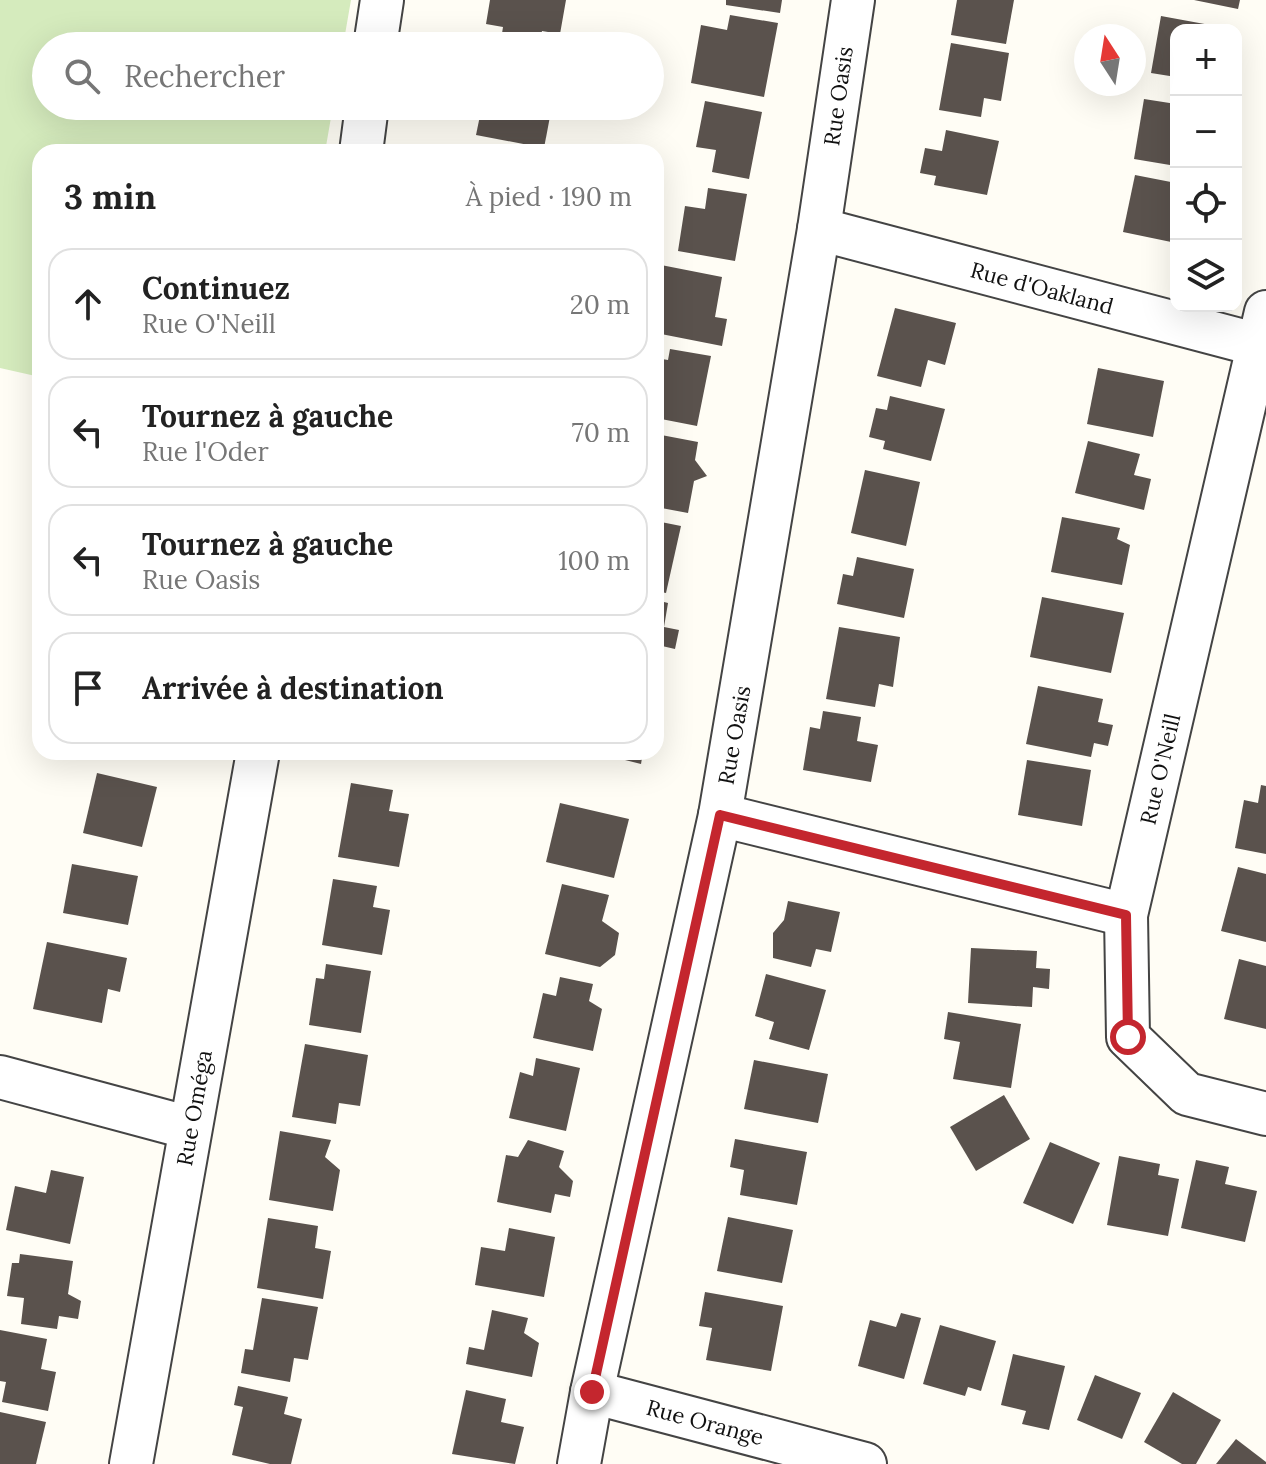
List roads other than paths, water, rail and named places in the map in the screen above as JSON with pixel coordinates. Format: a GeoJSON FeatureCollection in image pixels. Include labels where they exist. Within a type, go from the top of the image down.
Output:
{"type":"FeatureCollection","features":[{"type":"Feature","properties":{"kind":"street"},"geometry":{"type":"LineString","coordinates":[[377,32],[382,0]]}},
{"type":"Feature","properties":{"kind":"street","name":"Rue Oasis"},"geometry":{"type":"LineString","coordinates":[[579,1464],[592,1392],[720,815],[819,229],[853,0]]}},
{"type":"Feature","properties":{"kind":"street"},"geometry":{"type":"LineString","coordinates":[[362,144],[365,120]]}},
{"type":"Feature","properties":{"kind":"street","name":"Rue d'Oakland"},"geometry":{"type":"LineString","coordinates":[[819,229],[1264,335]]}},
{"type":"Feature","properties":{"kind":"street","name":"Rue O'Neill"},"geometry":{"type":"LineString","coordinates":[[1264,335],[1126,915],[1128,1037],[1187,1094],[1266,1114]]}},
{"type":"Feature","properties":{"kind":"street","name":"Rue Oméga"},"geometry":{"type":"LineString","coordinates":[[131,1464],[257,760]]}},
{"type":"Feature","properties":{"kind":"street"},"geometry":{"type":"LineString","coordinates":[[720,815],[1126,915]]}},
{"type":"Feature","properties":{"kind":"street"},"geometry":{"type":"LineString","coordinates":[[0,1077],[190,1128]]}},
{"type":"Feature","properties":{"kind":"street","name":"Rue Orange"},"geometry":{"type":"LineString","coordinates":[[592,1392],[865,1464]]}}]}
